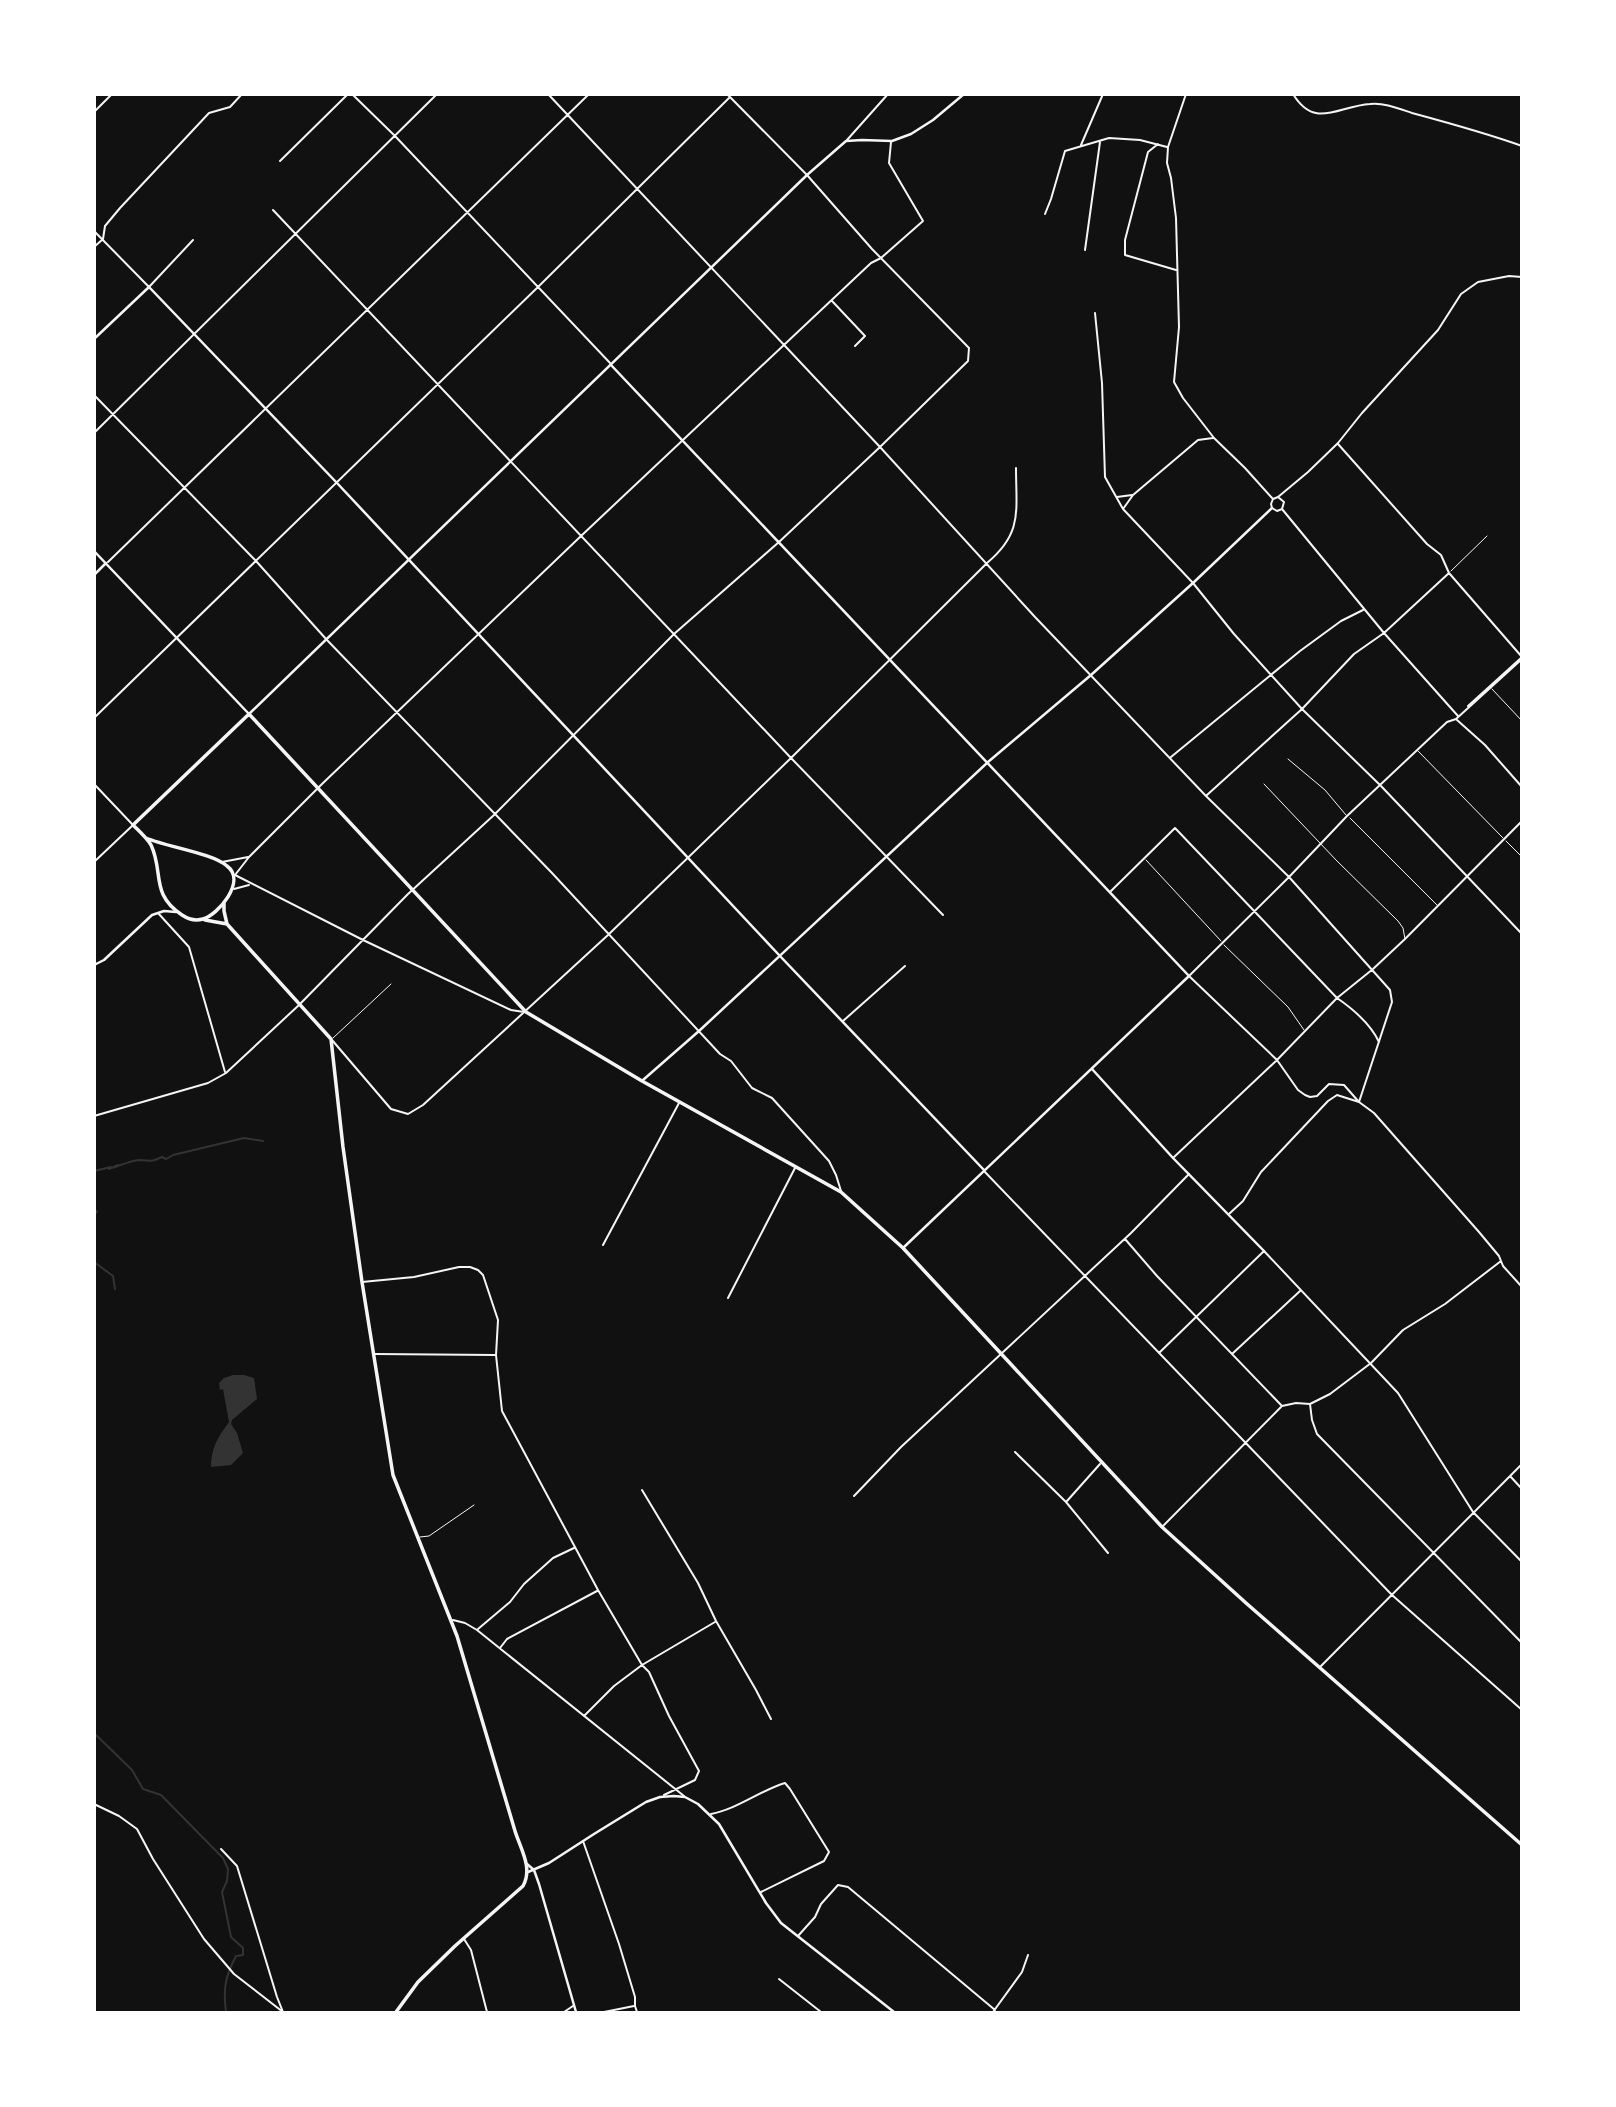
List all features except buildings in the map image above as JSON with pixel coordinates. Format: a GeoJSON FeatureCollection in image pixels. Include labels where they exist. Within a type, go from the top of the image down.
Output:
{"type":"FeatureCollection","features":[{"type":"Feature","properties":{"kind":"main road"},"geometry":{"type":"LineString","coordinates":[[227,924],[189,919],[178,912],[162,894],[154,854],[146,838],[133,825],[249,714],[526,1012],[642,1081],[841,1192],[903,1248],[1162,1527],[1521,1845]]}},
{"type":"Feature","properties":{"kind":"main road"},"geometry":{"type":"LineString","coordinates":[[146,838],[222,863],[233,871],[233,889],[209,916],[202,919]]}},
{"type":"Feature","properties":{"kind":"main road"},"geometry":{"type":"LineString","coordinates":[[154,854],[156,849],[165,845]]}},
{"type":"Feature","properties":{"kind":"main road"},"geometry":{"type":"LineString","coordinates":[[225,900],[227,924],[331,1039],[341,1134],[362,1282],[393,1475],[452,1620],[527,1864],[528,1872],[519,1891],[418,1982],[396,2012]]}},
{"type":"Feature","properties":{"kind":"street"},"geometry":{"type":"LineString","coordinates":[[94,112],[113,94]]}},
{"type":"Feature","properties":{"kind":"street"},"geometry":{"type":"LineString","coordinates":[[94,247],[103,239],[105,226],[120,208],[209,113],[230,107],[242,94]]}},
{"type":"Feature","properties":{"kind":"street"},"geometry":{"type":"LineString","coordinates":[[280,161],[348,94]]}},
{"type":"Feature","properties":{"kind":"street"},"geometry":{"type":"LineString","coordinates":[[352,94],[468,212],[1189,976],[1277,1060],[1298,1090],[1310,1097],[1317,1096],[1329,1084],[1344,1085],[1400,1141],[1486,1240],[1521,1287]]}},
{"type":"Feature","properties":{"kind":"street"},"geometry":{"type":"LineString","coordinates":[[94,433],[437,94]]}},
{"type":"Feature","properties":{"kind":"street"},"geometry":{"type":"LineString","coordinates":[[548,94],[880,447],[1035,617],[1206,796],[1289,877],[1390,990],[1392,1002],[1359,1102]]}},
{"type":"Feature","properties":{"kind":"street"},"geometry":{"type":"LineString","coordinates":[[94,575],[589,94]]}},
{"type":"Feature","properties":{"kind":"street"},"geometry":{"type":"LineString","coordinates":[[94,551],[249,714],[711,267],[846,141],[888,94]]}},
{"type":"Feature","properties":{"kind":"street"},"geometry":{"type":"LineString","coordinates":[[846,141],[891,141],[911,134],[964,94]]}},
{"type":"Feature","properties":{"kind":"street"},"geometry":{"type":"LineString","coordinates":[[1081,147],[1103,94]]}},
{"type":"Feature","properties":{"kind":"street"},"geometry":{"type":"LineString","coordinates":[[1186,94],[1168,147],[1167,163],[1176,218],[1180,327],[1174,382],[1214,438],[1273,499]]}},
{"type":"Feature","properties":{"kind":"street"},"geometry":{"type":"LineString","coordinates":[[1293,94],[1301,107],[1313,114],[1326,114],[1372,103],[1489,134],[1521,146]]}},
{"type":"Feature","properties":{"kind":"street"},"geometry":{"type":"LineString","coordinates":[[94,718],[438,385],[729,96],[807,175],[934,315],[969,348],[968,361],[880,447],[779,542],[674,634],[494,815],[413,889],[299,1005],[226,1073],[208,1083],[94,1116]]}},
{"type":"Feature","properties":{"kind":"street"},"geometry":{"type":"LineString","coordinates":[[1045,214],[1065,151],[1109,138],[1168,147]]}},
{"type":"Feature","properties":{"kind":"street"},"geometry":{"type":"LineString","coordinates":[[526,1012],[511,1010],[252,886],[235,875],[249,857],[318,788],[580,536],[871,263],[881,258],[923,221],[889,163],[891,141]]}},
{"type":"Feature","properties":{"kind":"street"},"geometry":{"type":"LineString","coordinates":[[1086,250],[1100,141]]}},
{"type":"Feature","properties":{"kind":"street"},"geometry":{"type":"LineString","coordinates":[[1158,144],[1148,152],[1125,240],[1125,255],[1177,270]]}},
{"type":"Feature","properties":{"kind":"street"},"geometry":{"type":"LineString","coordinates":[[273,210],[943,915]]}},
{"type":"Feature","properties":{"kind":"street"},"geometry":{"type":"LineString","coordinates":[[94,231],[267,409],[779,956],[1244,1444],[1392,1595],[1521,1710]]}},
{"type":"Feature","properties":{"kind":"street"},"geometry":{"type":"LineString","coordinates":[[94,339],[149,287],[193,240]]}},
{"type":"Feature","properties":{"kind":"street"},"geometry":{"type":"LineString","coordinates":[[642,1081],[988,762],[1091,675],[1272,508],[1273,499],[1308,472],[1338,443],[1438,330],[1461,294],[1478,282],[1510,276],[1521,277]]}},
{"type":"Feature","properties":{"kind":"street"},"geometry":{"type":"LineString","coordinates":[[831,301],[865,336],[855,346]]}},
{"type":"Feature","properties":{"kind":"street"},"geometry":{"type":"LineString","coordinates":[[1095,313],[1102,383],[1105,477],[1123,509],[1193,583],[1269,674],[1381,786],[1521,934]]}},
{"type":"Feature","properties":{"kind":"street"},"geometry":{"type":"LineString","coordinates":[[94,395],[256,561],[326,639],[552,873],[720,1054],[731,1061],[746,1082],[772,1098],[829,1161],[841,1192]]}},
{"type":"Feature","properties":{"kind":"street"},"geometry":{"type":"LineString","coordinates":[[1123,509],[1133,495],[1198,440],[1214,438]]}},
{"type":"Feature","properties":{"kind":"street"},"geometry":{"type":"LineString","coordinates":[[1338,443],[1427,544],[1441,555],[1449,573],[1521,658]]}},
{"type":"Feature","properties":{"kind":"street"},"geometry":{"type":"LineString","coordinates":[[331,1039],[391,1109],[408,1114],[431,1099],[608,935],[1002,551],[1011,538],[1016,518],[1016,468]]}},
{"type":"Feature","properties":{"kind":"street"},"geometry":{"type":"LineString","coordinates":[[1116,497],[1133,495]]}},
{"type":"Feature","properties":{"kind":"street"},"geometry":{"type":"LineString","coordinates":[[1278,497],[1284,502],[1282,509]]}},
{"type":"Feature","properties":{"kind":"street"},"geometry":{"type":"LineString","coordinates":[[1272,508],[1277,511],[1282,509]]}},
{"type":"Feature","properties":{"kind":"street"},"geometry":{"type":"LineString","coordinates":[[1282,509],[1364,610],[1458,715]]}},
{"type":"Feature","properties":{"kind":"street"},"geometry":{"type":"LineString","coordinates":[[1206,796],[1302,709],[1354,654],[1384,633],[1449,573]]}},
{"type":"Feature","properties":{"kind":"street"},"geometry":{"type":"LineString","coordinates":[[1170,758],[1269,674],[1341,621],[1364,610]]}},
{"type":"Feature","properties":{"kind":"street"},"geometry":{"type":"LineString","coordinates":[[903,1248],[1189,976],[1347,816],[1447,722],[1456,719],[1521,658]]}},
{"type":"Feature","properties":{"kind":"street"},"geometry":{"type":"LineString","coordinates":[[1456,719],[1521,658]]}},
{"type":"Feature","properties":{"kind":"street"},"geometry":{"type":"LineString","coordinates":[[1456,719],[1485,745],[1521,787]]}},
{"type":"Feature","properties":{"kind":"street"},"geometry":{"type":"LineString","coordinates":[[94,784],[133,825],[94,862]]}},
{"type":"Feature","properties":{"kind":"street"},"geometry":{"type":"LineString","coordinates":[[1173,1158],[1277,1060],[1304,1030],[1405,939],[1521,821]]}},
{"type":"Feature","properties":{"kind":"street"},"geometry":{"type":"LineString","coordinates":[[1111,892],[1175,828],[1367,1025],[1379,1040],[1379,1047]]}},
{"type":"Feature","properties":{"kind":"street"},"geometry":{"type":"LineString","coordinates":[[222,863],[249,857]]}},
{"type":"Feature","properties":{"kind":"street"},"geometry":{"type":"LineString","coordinates":[[233,889],[252,886]]}},
{"type":"Feature","properties":{"kind":"street"},"geometry":{"type":"LineString","coordinates":[[157,912],[189,947],[226,1073]]}},
{"type":"Feature","properties":{"kind":"street"},"geometry":{"type":"LineString","coordinates":[[95,966],[152,915],[157,912],[178,912]]}},
{"type":"Feature","properties":{"kind":"street"},"geometry":{"type":"LineString","coordinates":[[842,1021],[905,966]]}},
{"type":"Feature","properties":{"kind":"street"},"geometry":{"type":"LineString","coordinates":[[1092,1069],[1173,1158],[1398,1393],[1473,1512],[1521,1562]]}},
{"type":"Feature","properties":{"kind":"street"},"geometry":{"type":"LineString","coordinates":[[1228,1214],[1243,1201],[1261,1172],[1328,1101],[1337,1095],[1359,1102]]}},
{"type":"Feature","properties":{"kind":"street"},"geometry":{"type":"LineString","coordinates":[[603,1245],[680,1102]]}},
{"type":"Feature","properties":{"kind":"street"},"geometry":{"type":"LineString","coordinates":[[728,1298],[796,1167]]}},
{"type":"Feature","properties":{"kind":"street"},"geometry":{"type":"LineString","coordinates":[[854,1496],[876,1471],[1190,1174]]}},
{"type":"Feature","properties":{"kind":"street"},"geometry":{"type":"LineString","coordinates":[[1124,1239],[1282,1406]]}},
{"type":"Feature","properties":{"kind":"street"},"geometry":{"type":"LineString","coordinates":[[1158,1353],[1264,1251]]}},
{"type":"Feature","properties":{"kind":"street"},"geometry":{"type":"LineString","coordinates":[[1162,1527],[1282,1406],[1310,1404],[1330,1394],[1371,1363],[1403,1330],[1445,1304],[1501,1261]]}},
{"type":"Feature","properties":{"kind":"street"},"geometry":{"type":"LineString","coordinates":[[362,1282],[414,1277],[459,1267],[470,1267],[483,1275],[498,1320],[496,1355],[502,1411],[598,1590],[642,1665],[649,1672],[668,1716],[699,1771],[695,1780],[646,1802],[549,1863],[528,1872]]}},
{"type":"Feature","properties":{"kind":"street"},"geometry":{"type":"LineString","coordinates":[[1232,1354],[1301,1290]]}},
{"type":"Feature","properties":{"kind":"street"},"geometry":{"type":"LineString","coordinates":[[373,1354],[496,1355]]}},
{"type":"Feature","properties":{"kind":"street"},"geometry":{"type":"LineString","coordinates":[[1310,1404],[1317,1434],[1521,1643]]}},
{"type":"Feature","properties":{"kind":"street"},"geometry":{"type":"LineString","coordinates":[[1015,1452],[1066,1502],[1108,1553]]}},
{"type":"Feature","properties":{"kind":"street"},"geometry":{"type":"LineString","coordinates":[[1066,1502],[1102,1462]]}},
{"type":"Feature","properties":{"kind":"street"},"geometry":{"type":"LineString","coordinates":[[1319,1668],[1521,1464]]}},
{"type":"Feature","properties":{"kind":"street"},"geometry":{"type":"LineString","coordinates":[[1509,1476],[1521,1489]]}},
{"type":"Feature","properties":{"kind":"street"},"geometry":{"type":"LineString","coordinates":[[642,1490],[698,1583],[771,1720]]}},
{"type":"Feature","properties":{"kind":"street"},"geometry":{"type":"LineString","coordinates":[[477,1630],[510,1602],[524,1584],[553,1558],[575,1548]]}},
{"type":"Feature","properties":{"kind":"street"},"geometry":{"type":"LineString","coordinates":[[500,1648],[507,1639],[598,1590]]}},
{"type":"Feature","properties":{"kind":"street"},"geometry":{"type":"LineString","coordinates":[[452,1620],[477,1630],[583,1717],[685,1797],[711,1814],[781,1923],[894,2012]]}},
{"type":"Feature","properties":{"kind":"street"},"geometry":{"type":"LineString","coordinates":[[583,1717],[614,1686],[642,1665],[716,1621]]}},
{"type":"Feature","properties":{"kind":"street"},"geometry":{"type":"LineString","coordinates":[[711,1814],[724,1812],[769,1787],[785,1783],[830,1852],[824,1861],[760,1892]]}},
{"type":"Feature","properties":{"kind":"street"},"geometry":{"type":"LineString","coordinates":[[660,1797],[685,1797]]}},
{"type":"Feature","properties":{"kind":"street"},"geometry":{"type":"LineString","coordinates":[[94,1804],[119,1816],[137,1829],[204,1939],[234,1974],[283,2012]]}},
{"type":"Feature","properties":{"kind":"street"},"geometry":{"type":"LineString","coordinates":[[583,1840],[619,1944],[637,2012]]}},
{"type":"Feature","properties":{"kind":"street"},"geometry":{"type":"LineString","coordinates":[[221,1849],[237,1866],[283,2012]]}},
{"type":"Feature","properties":{"kind":"street"},"geometry":{"type":"LineString","coordinates":[[527,1864],[534,1870],[539,1884],[576,2012]]}},
{"type":"Feature","properties":{"kind":"street"},"geometry":{"type":"LineString","coordinates":[[797,1937],[815,1917],[821,1903],[838,1885],[848,1887],[994,2011],[1022,1972],[1028,1955]]}},
{"type":"Feature","properties":{"kind":"street"},"geometry":{"type":"LineString","coordinates":[[464,1938],[471,1950],[487,2012]]}},
{"type":"Feature","properties":{"kind":"street"},"geometry":{"type":"LineString","coordinates":[[779,1979],[821,2012]]}},
{"type":"Feature","properties":{"kind":"street"},"geometry":{"type":"LineString","coordinates":[[564,2012],[574,2005]]}},
{"type":"Feature","properties":{"kind":"street"},"geometry":{"type":"LineString","coordinates":[[604,2012],[635,2006]]}},
{"type":"Feature","properties":{"kind":"lane"},"geometry":{"type":"LineString","coordinates":[[1449,573],[1487,536]]}},
{"type":"Feature","properties":{"kind":"lane"},"geometry":{"type":"LineString","coordinates":[[1491,688],[1521,721]]}},
{"type":"Feature","properties":{"kind":"lane"},"geometry":{"type":"LineString","coordinates":[[1417,750],[1521,857]]}},
{"type":"Feature","properties":{"kind":"lane"},"geometry":{"type":"LineString","coordinates":[[1288,759],[1325,790],[1347,816],[1437,905]]}},
{"type":"Feature","properties":{"kind":"lane"},"geometry":{"type":"LineString","coordinates":[[1264,784],[1398,921],[1403,928],[1405,939]]}},
{"type":"Feature","properties":{"kind":"lane"},"geometry":{"type":"LineString","coordinates":[[1144,858],[1222,942],[1288,1007],[1304,1030]]}},
{"type":"Feature","properties":{"kind":"lane"},"geometry":{"type":"LineString","coordinates":[[331,1039],[391,984]]}},
{"type":"Feature","properties":{"kind":"lane"},"geometry":{"type":"LineString","coordinates":[[416,1537],[429,1536],[474,1505]]}},
{"type":"Feature","properties":{"kind":"shaded area"},"geometry":{"type":"Polygon","coordinates":[[[233,1375],[254,1378],[257,1399],[232,1420],[231,1424],[237,1433],[243,1453],[231,1465],[211,1467],[216,1443],[229,1422],[223,1389],[220,1390],[219,1383],[233,1375]]]}},
{"type":"Feature","properties":{"kind":"waterway"},"geometry":{"type":"LineString","coordinates":[[118,1165],[109,1169],[139,1160],[152,1161],[162,1157],[166,1159],[244,1138],[263,1141]]}},
{"type":"Feature","properties":{"kind":"waterway"},"geometry":{"type":"LineString","coordinates":[[94,1171],[111,1167]]}},
{"type":"Feature","properties":{"kind":"waterway"},"geometry":{"type":"LineString","coordinates":[[94,1216],[97,1211]]}},
{"type":"Feature","properties":{"kind":"waterway"},"geometry":{"type":"LineString","coordinates":[[94,1262],[113,1276],[115,1289]]}},
{"type":"Feature","properties":{"kind":"waterway"},"geometry":{"type":"LineString","coordinates":[[94,1733],[132,1770],[143,1789],[161,1795],[223,1858],[228,1869],[222,1892],[231,1937],[243,1948],[243,1955],[236,1956],[227,1977],[226,2012]]}}]}
